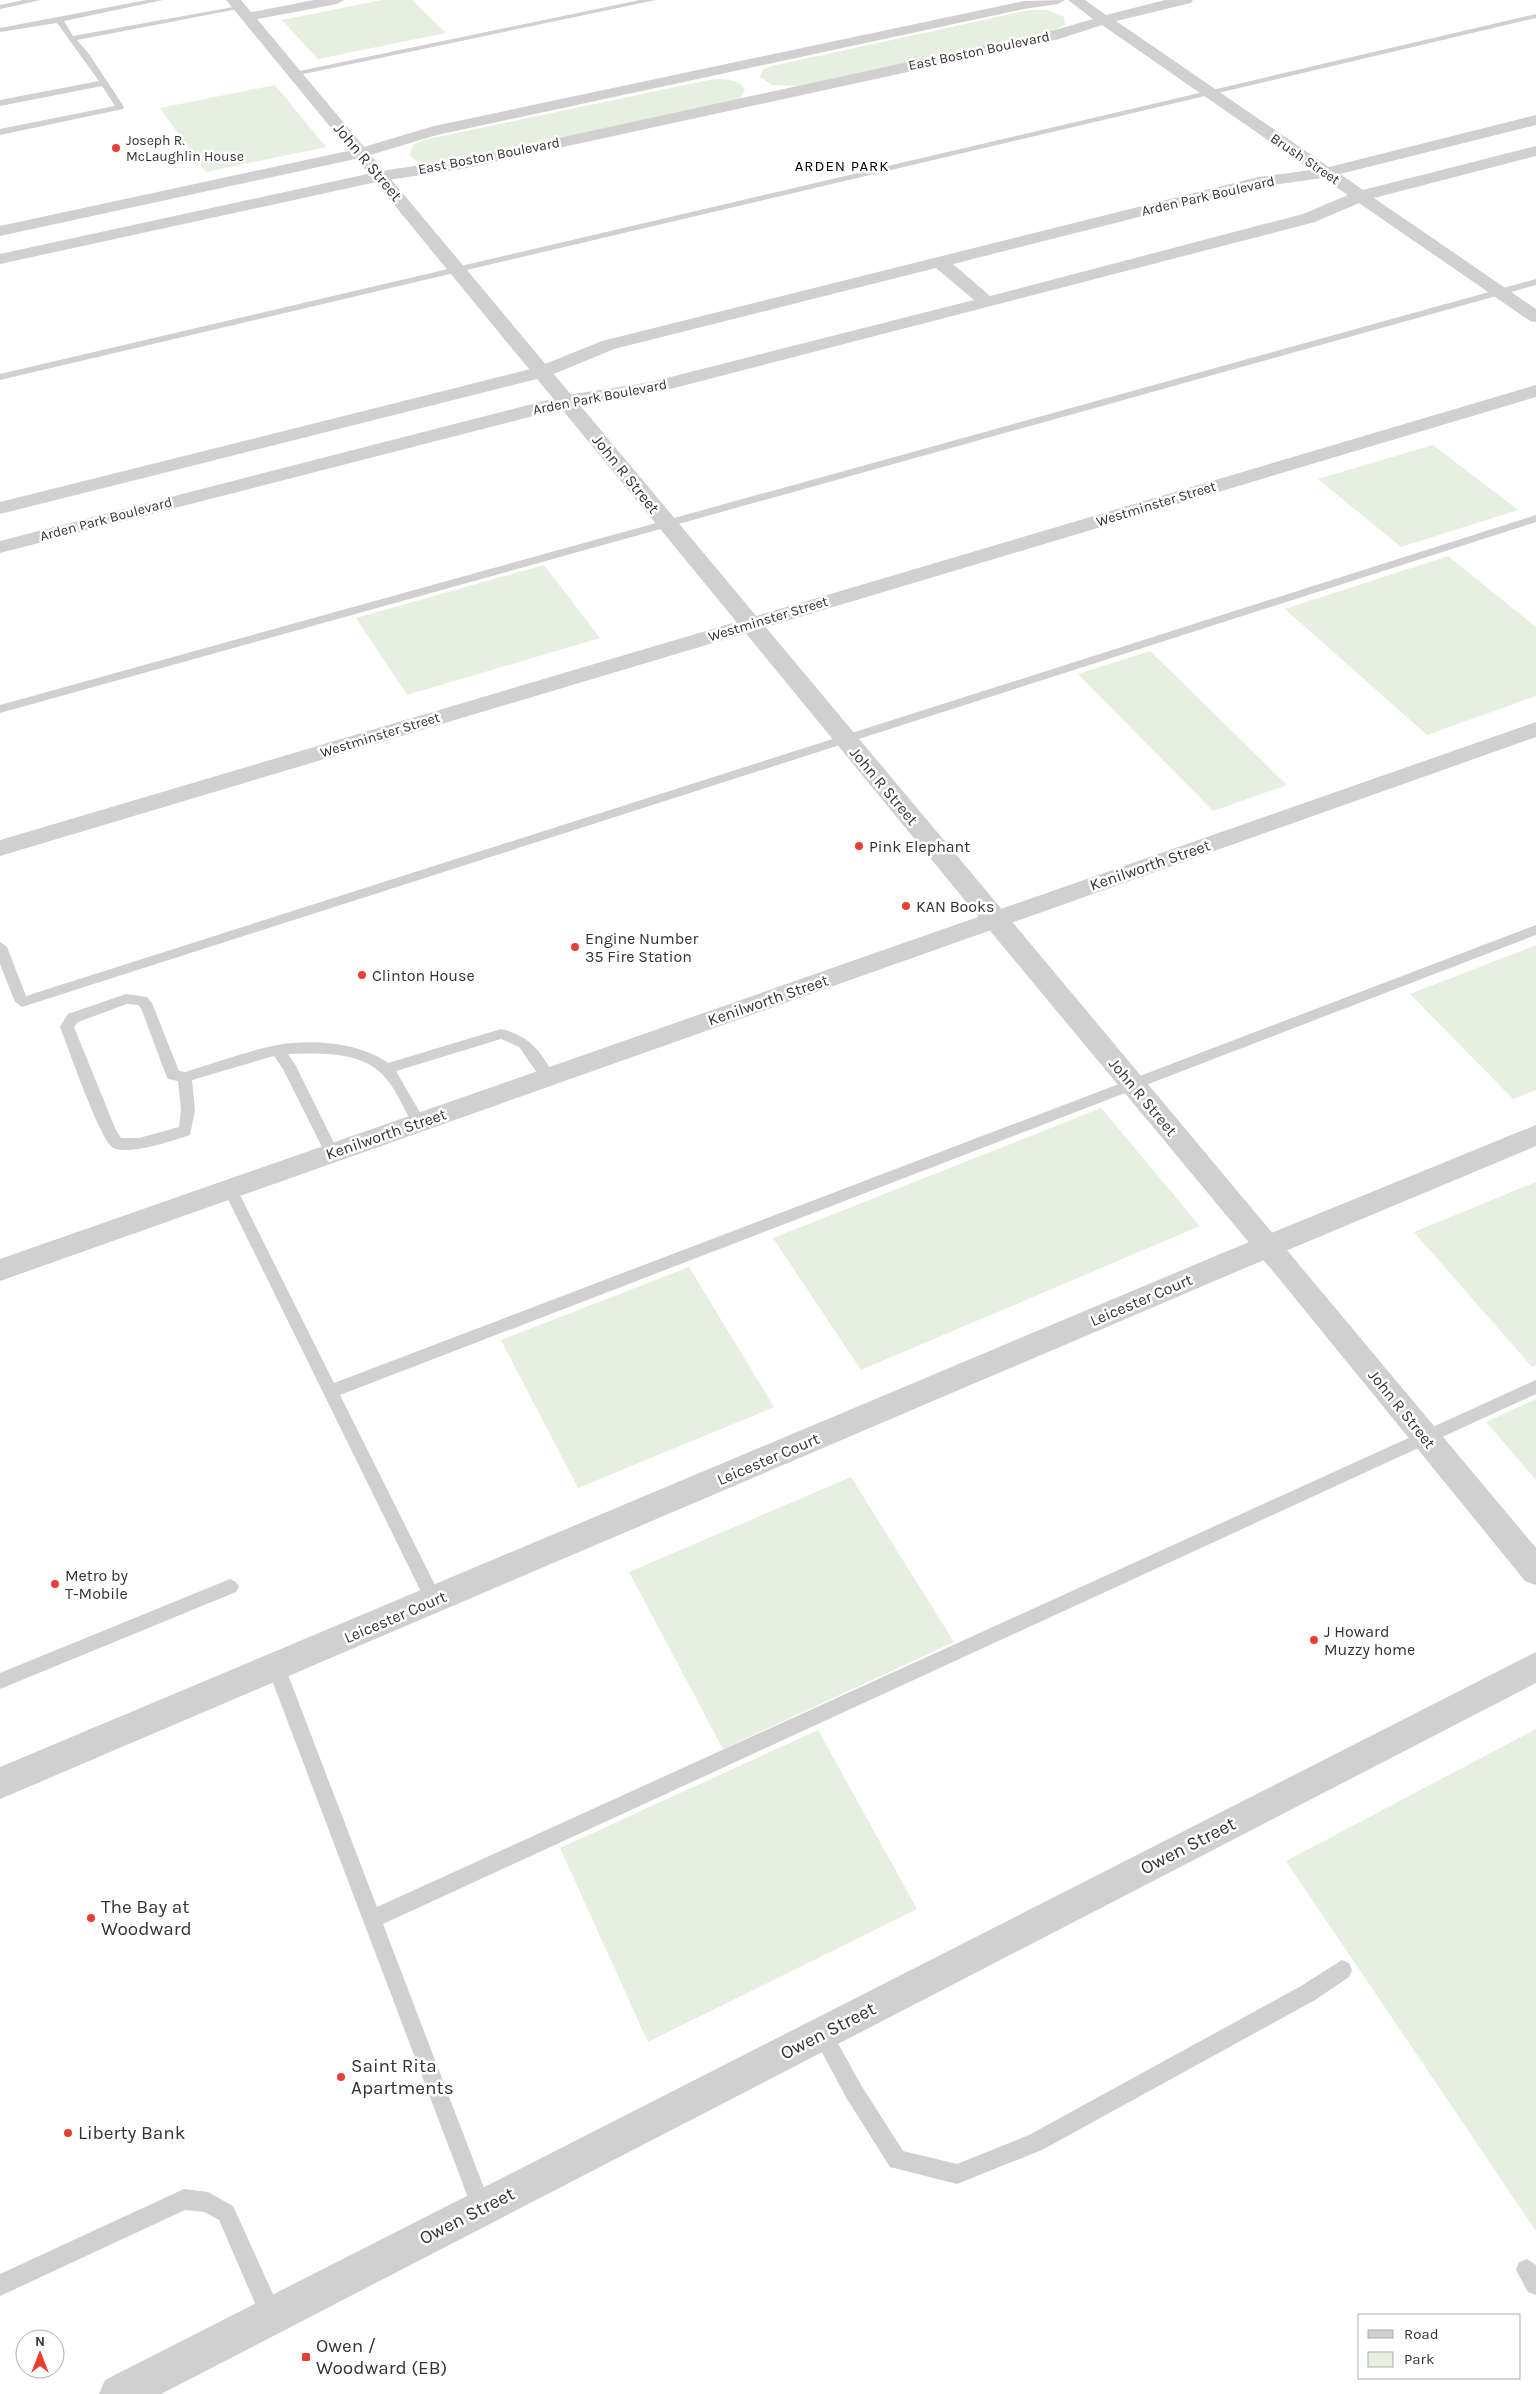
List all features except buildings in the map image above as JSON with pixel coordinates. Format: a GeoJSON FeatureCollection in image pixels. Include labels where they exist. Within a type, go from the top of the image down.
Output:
{"type":"FeatureCollection","features":[{"type":"Feature","properties":{"kind":"street"},"geometry":{"type":"LineString","coordinates":[[240,9],[337,0]]}},
{"type":"Feature","properties":{"kind":"street","name":"East Boston Boulevard"},"geometry":{"type":"LineString","coordinates":[[0,231],[360,153],[434,131],[1024,5],[1058,0]]}},
{"type":"Feature","properties":{"kind":"street","name":"Brush Street"},"geometry":{"type":"LineString","coordinates":[[1075,0],[1536,318]]}},
{"type":"Feature","properties":{"kind":"street","name":"East Boston Boulevard"},"geometry":{"type":"LineString","coordinates":[[0,259],[381,176],[462,164],[1059,34],[1130,12],[1186,0]]}},
{"type":"Feature","properties":{"kind":"street","name":"John R Street"},"geometry":{"type":"LineString","coordinates":[[240,9],[381,176],[995,920],[1269,1246],[1536,1571]]}},
{"type":"Feature","properties":{"kind":"street"},"geometry":{"type":"LineString","coordinates":[[734,67],[770,97]]}},
{"type":"Feature","properties":{"kind":"street","name":"Arden Park Boulevard"},"geometry":{"type":"LineString","coordinates":[[0,508],[542,372],[608,345],[1258,182],[1325,173],[1536,120]]}},
{"type":"Feature","properties":{"kind":"street","name":"Arden Park Boulevard"},"geometry":{"type":"LineString","coordinates":[[0,547],[567,401],[651,388],[987,302],[1309,218],[1360,196],[1536,151]]}},
{"type":"Feature","properties":{"kind":"street"},"geometry":{"type":"LineString","coordinates":[[46,221],[61,245]]}},
{"type":"Feature","properties":{"kind":"street"},"geometry":{"type":"LineString","coordinates":[[940,262],[987,302]]}},
{"type":"Feature","properties":{"kind":"street","name":"Westminster Street"},"geometry":{"type":"LineString","coordinates":[[0,848],[1536,391]]}},
{"type":"Feature","properties":{"kind":"street"},"geometry":{"type":"LineString","coordinates":[[192,460],[212,491]]}},
{"type":"Feature","properties":{"kind":"street","name":"Kenilworth Street"},"geometry":{"type":"LineString","coordinates":[[0,1270],[1536,729]]}},
{"type":"Feature","properties":{"kind":"street","name":"Leicester Court"},"geometry":{"type":"LineString","coordinates":[[0,1783],[434,1601],[1269,1246],[1536,1135]]}},
{"type":"Feature","properties":{"kind":"street","name":"Owen Street"},"geometry":{"type":"LineString","coordinates":[[118,2394],[1536,1667]]}},
{"type":"Feature","properties":{"kind":"lane"},"geometry":{"type":"LineString","coordinates":[[0,7],[37,0]]}},
{"type":"Feature","properties":{"kind":"lane"},"geometry":{"type":"LineString","coordinates":[[0,30],[159,0]]}},
{"type":"Feature","properties":{"kind":"lane"},"geometry":{"type":"LineString","coordinates":[[294,73],[652,0]]}},
{"type":"Feature","properties":{"kind":"lane"},"geometry":{"type":"LineString","coordinates":[[70,40],[240,9]]}},
{"type":"Feature","properties":{"kind":"lane"},"geometry":{"type":"LineString","coordinates":[[0,377],[1536,16]]}},
{"type":"Feature","properties":{"kind":"lane"},"geometry":{"type":"LineString","coordinates":[[0,132],[120,108],[86,56],[70,40],[59,20]]}},
{"type":"Feature","properties":{"kind":"lane"},"geometry":{"type":"LineString","coordinates":[[0,103],[104,83]]}},
{"type":"Feature","properties":{"kind":"lane"},"geometry":{"type":"LineString","coordinates":[[0,709],[1536,282]]}},
{"type":"Feature","properties":{"kind":"lane"},"geometry":{"type":"LineString","coordinates":[[0,947],[22,1002],[1536,518]]}},
{"type":"Feature","properties":{"kind":"lane"},"geometry":{"type":"LineString","coordinates":[[330,1392],[1132,1083],[1536,930]]}},
{"type":"Feature","properties":{"kind":"lane"},"geometry":{"type":"LineString","coordinates":[[185,1077],[189,1104],[189,1117],[185,1131],[139,1144],[117,1143],[108,1130],[67,1027],[73,1018],[126,999],[142,1000],[147,1006],[173,1074],[185,1077],[277,1050],[314,1048],[366,1056],[386,1069],[419,1123]]}},
{"type":"Feature","properties":{"kind":"lane"},"geometry":{"type":"LineString","coordinates":[[386,1069],[501,1034],[515,1036],[524,1041],[548,1077]]}},
{"type":"Feature","properties":{"kind":"lane"},"geometry":{"type":"LineString","coordinates":[[277,1050],[289,1066],[332,1153]]}},
{"type":"Feature","properties":{"kind":"lane"},"geometry":{"type":"LineString","coordinates":[[230,1189],[434,1601]]}},
{"type":"Feature","properties":{"kind":"lane"},"geometry":{"type":"LineString","coordinates":[[372,1919],[1536,1387]]}},
{"type":"Feature","properties":{"kind":"lane"},"geometry":{"type":"LineString","coordinates":[[0,1681],[230,1587]]}},
{"type":"Feature","properties":{"kind":"lane"},"geometry":{"type":"LineString","coordinates":[[276,1667],[482,2209]]}},
{"type":"Feature","properties":{"kind":"lane"},"geometry":{"type":"LineString","coordinates":[[822,2034],[854,2092],[897,2160],[957,2174],[1035,2144],[1308,1993],[1342,1970]]}},
{"type":"Feature","properties":{"kind":"lane"},"geometry":{"type":"LineString","coordinates":[[0,2285],[184,2199],[208,2202],[226,2213],[272,2316]]}},
{"type":"Feature","properties":{"kind":"green space"},"geometry":{"type":"Polygon","coordinates":[[[382,0],[412,0],[446,33],[318,59],[282,20],[382,0]]]}},
{"type":"Feature","properties":{"kind":"green space"},"geometry":{"type":"Polygon","coordinates":[[[1029,10],[1048,10],[1064,17],[1065,25],[1055,30],[798,86],[772,85],[760,77],[763,70],[772,66],[1029,10]]]}},
{"type":"Feature","properties":{"kind":"green space"},"geometry":{"type":"Polygon","coordinates":[[[714,79],[731,80],[739,83],[745,89],[740,99],[443,163],[430,164],[421,162],[410,155],[413,145],[423,140],[714,79]]]}},
{"type":"Feature","properties":{"kind":"green space"},"geometry":{"type":"Polygon","coordinates":[[[275,85],[326,147],[206,172],[160,108],[275,85]]]}},
{"type":"Feature","properties":{"kind":"green space"},"geometry":{"type":"Polygon","coordinates":[[[1433,445],[1518,510],[1401,547],[1318,479],[1433,445]]]}},
{"type":"Feature","properties":{"kind":"green space"},"geometry":{"type":"Polygon","coordinates":[[[1448,556],[1536,627],[1536,696],[1427,735],[1285,609],[1448,556]]]}},
{"type":"Feature","properties":{"kind":"green space"},"geometry":{"type":"Polygon","coordinates":[[[544,565],[600,638],[407,695],[356,618],[544,565]]]}},
{"type":"Feature","properties":{"kind":"green space"},"geometry":{"type":"Polygon","coordinates":[[[1150,651],[1287,785],[1213,811],[1078,674],[1150,651]]]}},
{"type":"Feature","properties":{"kind":"green space"},"geometry":{"type":"Polygon","coordinates":[[[1536,945],[1536,1090],[1513,1099],[1410,994],[1536,945]]]}},
{"type":"Feature","properties":{"kind":"green space"},"geometry":{"type":"Polygon","coordinates":[[[1101,1108],[1200,1226],[861,1370],[773,1238],[1101,1108]]]}},
{"type":"Feature","properties":{"kind":"green space"},"geometry":{"type":"Polygon","coordinates":[[[1536,1182],[1536,1365],[1532,1367],[1414,1232],[1536,1182]]]}},
{"type":"Feature","properties":{"kind":"green space"},"geometry":{"type":"Polygon","coordinates":[[[689,1267],[774,1407],[578,1488],[501,1340],[689,1267]]]}},
{"type":"Feature","properties":{"kind":"green space"},"geometry":{"type":"Polygon","coordinates":[[[1536,1399],[1536,1480],[1486,1422],[1536,1399]]]}},
{"type":"Feature","properties":{"kind":"green space"},"geometry":{"type":"Polygon","coordinates":[[[851,1477],[954,1642],[723,1749],[629,1572],[851,1477]]]}},
{"type":"Feature","properties":{"kind":"green space"},"geometry":{"type":"Polygon","coordinates":[[[1536,1729],[1536,2231],[1286,1861],[1536,1729]]]}},
{"type":"Feature","properties":{"kind":"green space"},"geometry":{"type":"Polygon","coordinates":[[[818,1730],[917,1909],[648,2042],[560,1848],[818,1730]]]}},
{"type":"Feature","properties":{"kind":"place","name":"Joseph R. McLaughlin House"},"geometry":{"type":"Point","coordinates":[116,148]}},
{"type":"Feature","properties":{"kind":"place","name":"Pink Elephant"},"geometry":{"type":"Point","coordinates":[859,846]}},
{"type":"Feature","properties":{"kind":"place","name":"KAN Books"},"geometry":{"type":"Point","coordinates":[906,906]}},
{"type":"Feature","properties":{"kind":"place","name":"Engine Number 35 Fire Station"},"geometry":{"type":"Point","coordinates":[575,947]}},
{"type":"Feature","properties":{"kind":"place","name":"Clinton House"},"geometry":{"type":"Point","coordinates":[362,975]}},
{"type":"Feature","properties":{"kind":"place","name":"Metro by T-Mobile"},"geometry":{"type":"Point","coordinates":[55,1584]}},
{"type":"Feature","properties":{"kind":"place","name":"J Howard Muzzy home"},"geometry":{"type":"Point","coordinates":[1314,1640]}},
{"type":"Feature","properties":{"kind":"place","name":"The Bay at Woodward"},"geometry":{"type":"Point","coordinates":[91,1918]}},
{"type":"Feature","properties":{"kind":"place","name":"Saint Rita Apartments"},"geometry":{"type":"Point","coordinates":[341,2077]}},
{"type":"Feature","properties":{"kind":"place","name":"Liberty Bank"},"geometry":{"type":"Point","coordinates":[68,2133]}},
{"type":"Feature","properties":{"kind":"place","name":"Owen / Woodward (EB)"},"geometry":{"type":"Point","coordinates":[306,2357]}},
{"type":"Feature","properties":{"kind":"district","name":"ARDEN PARK"},"geometry":{"type":"Point","coordinates":[842,166]}}]}
